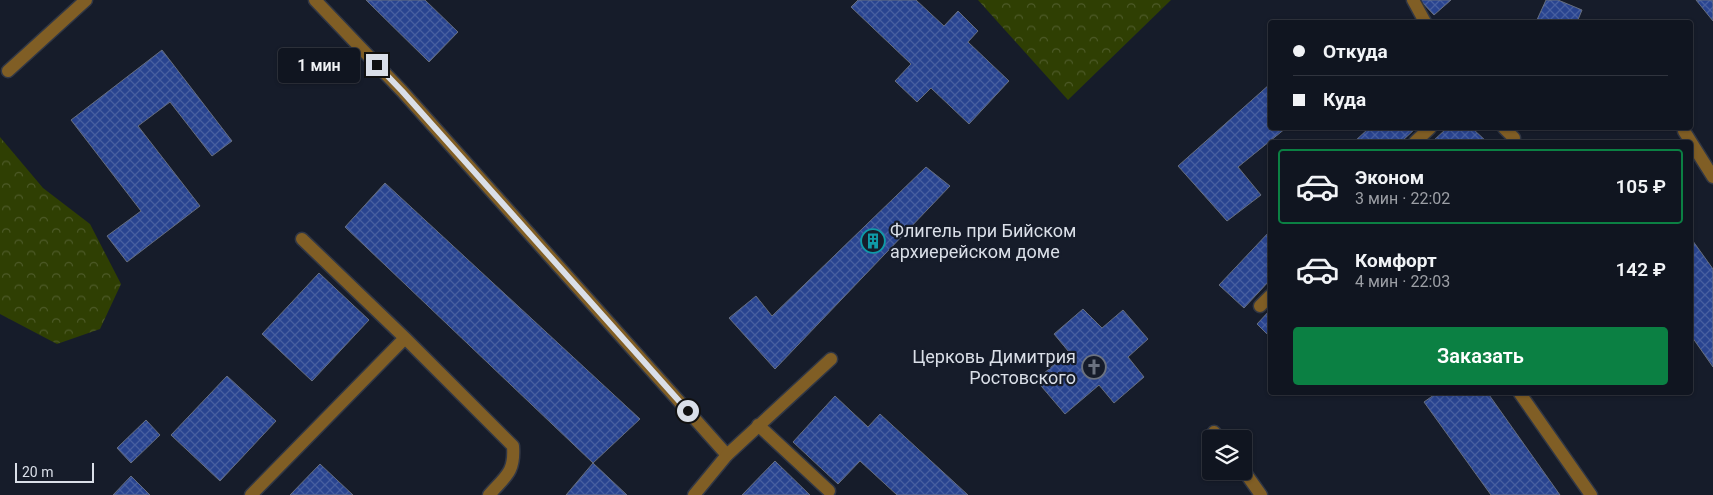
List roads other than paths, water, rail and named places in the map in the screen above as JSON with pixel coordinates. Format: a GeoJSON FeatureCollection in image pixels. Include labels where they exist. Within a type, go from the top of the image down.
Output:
{"type":"FeatureCollection","features":[{"type":"Feature","properties":{"kind":"street"},"geometry":{"type":"LineString","coordinates":[[8,71],[86,0]]}},
{"type":"Feature","properties":{"kind":"street"},"geometry":{"type":"LineString","coordinates":[[315,0],[402,91],[727,455]]}},
{"type":"Feature","properties":{"kind":"street"},"geometry":{"type":"LineString","coordinates":[[1412,0],[1424,20]]}},
{"type":"Feature","properties":{"kind":"street"},"geometry":{"type":"LineString","coordinates":[[1417,140],[1428,130]]}},
{"type":"Feature","properties":{"kind":"street"},"geometry":{"type":"LineString","coordinates":[[1506,130],[1514,138]]}},
{"type":"Feature","properties":{"kind":"street"},"geometry":{"type":"LineString","coordinates":[[1684,131],[1690,140]]}},
{"type":"Feature","properties":{"kind":"street"},"geometry":{"type":"LineString","coordinates":[[1693,145],[1713,177]]}},
{"type":"Feature","properties":{"kind":"street"},"geometry":{"type":"LineString","coordinates":[[302,239],[406,338],[513,446],[514,458],[512,469],[490,495]]}},
{"type":"Feature","properties":{"kind":"street"},"geometry":{"type":"LineString","coordinates":[[1260,306],[1268,298]]}},
{"type":"Feature","properties":{"kind":"street"},"geometry":{"type":"LineString","coordinates":[[251,494],[406,338]]}},
{"type":"Feature","properties":{"kind":"street"},"geometry":{"type":"LineString","coordinates":[[694,495],[727,455],[830,359]]}},
{"type":"Feature","properties":{"kind":"street"},"geometry":{"type":"LineString","coordinates":[[1521,395],[1591,495]]}},
{"type":"Feature","properties":{"kind":"street"},"geometry":{"type":"LineString","coordinates":[[758,425],[829,491]]}},
{"type":"Feature","properties":{"kind":"street"},"geometry":{"type":"LineString","coordinates":[[1250,480],[1261,495]]}},
{"type":"Feature","properties":{"kind":"place","name":"Флигель при Бийском архиерейском доме"},"geometry":{"type":"Point","coordinates":[873,241]}},
{"type":"Feature","properties":{"kind":"place","name":"Церковь Димитрия Ростовского"},"geometry":{"type":"Point","coordinates":[1094,367]}}]}
